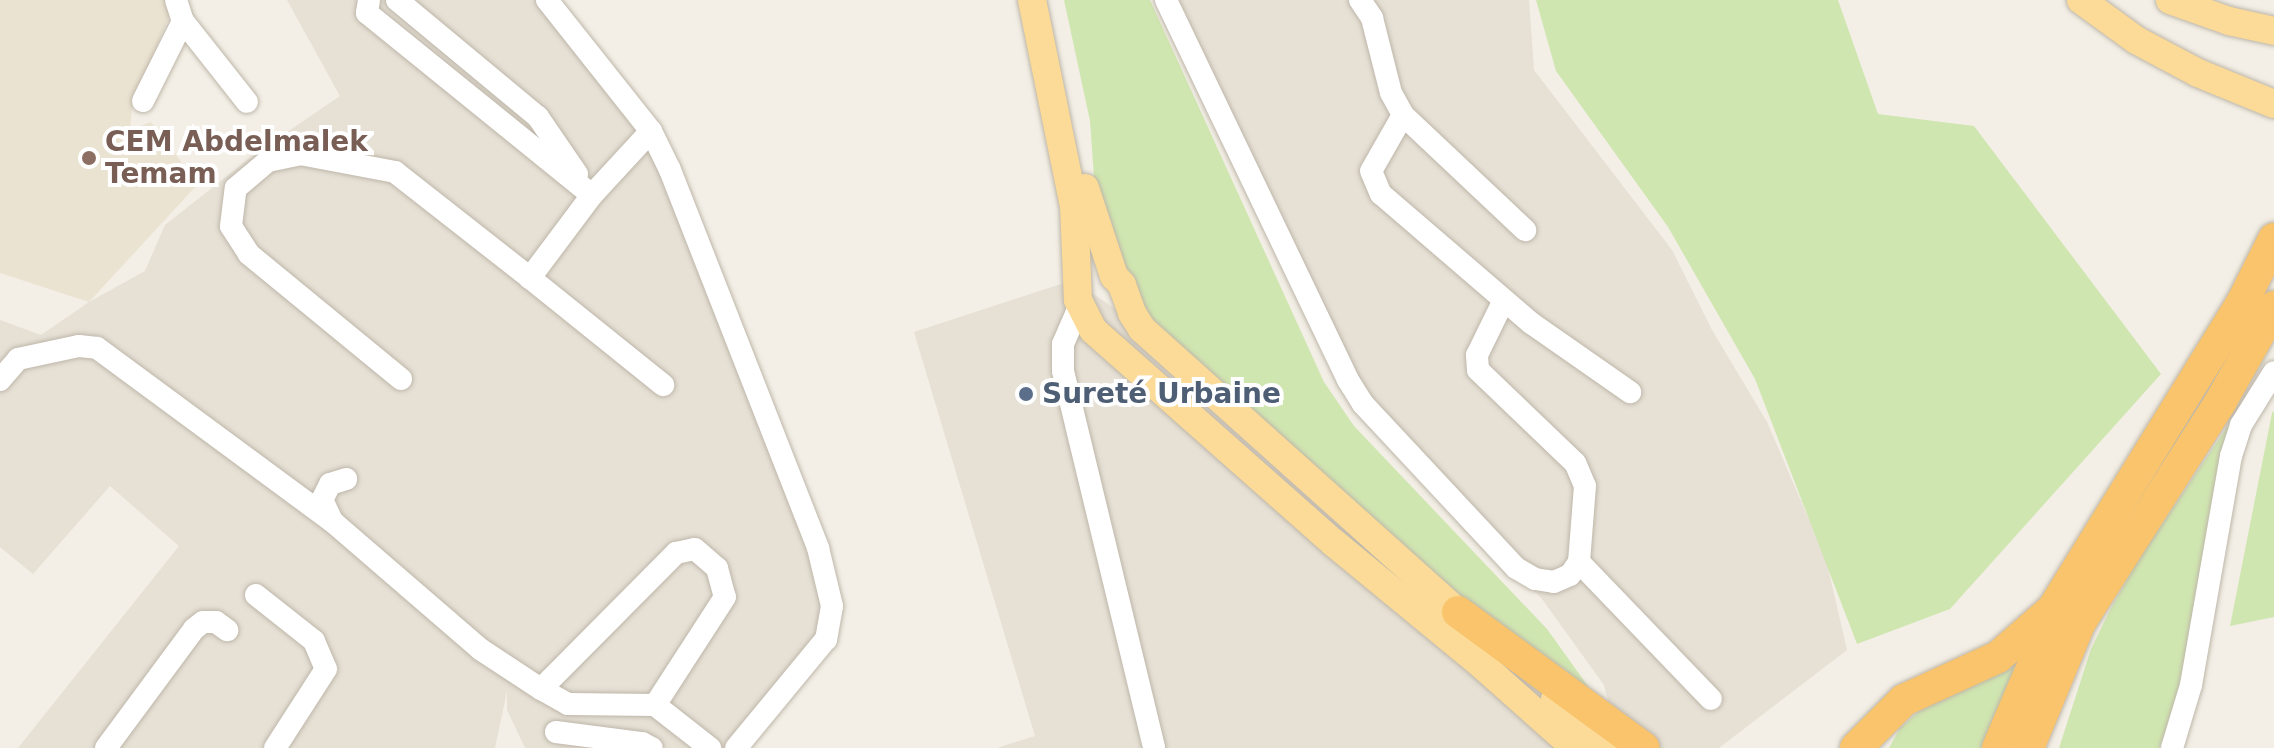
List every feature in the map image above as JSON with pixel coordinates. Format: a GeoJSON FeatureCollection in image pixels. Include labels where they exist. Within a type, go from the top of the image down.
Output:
{"type":"FeatureCollection","features":[{"type":"Feature","properties":{"kind":"highway"},"geometry":{"type":"LineString","coordinates":[[1998,748],[2043,642],[2053,609],[2241,305],[2274,239]]}},
{"type":"Feature","properties":{"kind":"highway"},"geometry":{"type":"LineString","coordinates":[[2028,748],[2079,624],[2221,401],[2274,307]]}},
{"type":"Feature","properties":{"kind":"highway"},"geometry":{"type":"LineString","coordinates":[[1856,748],[1875,734],[1904,700],[1924,688],[1998,657],[2053,609]]}},
{"type":"Feature","properties":{"kind":"highway"},"geometry":{"type":"LineString","coordinates":[[1458,612],[1644,748]]}},
{"type":"Feature","properties":{"kind":"highway"},"geometry":{"type":"LineString","coordinates":[[2044,748],[2053,692]]}},
{"type":"Feature","properties":{"kind":"main road"},"geometry":{"type":"LineString","coordinates":[[1032,0],[1074,206],[1080,302],[1102,341],[1575,748]]}},
{"type":"Feature","properties":{"kind":"main road"},"geometry":{"type":"LineString","coordinates":[[1043,0],[1089,204],[1120,287],[1137,321],[1157,345],[1611,748]]}},
{"type":"Feature","properties":{"kind":"main road"},"geometry":{"type":"LineString","coordinates":[[2081,0],[2136,40],[2198,73],[2274,104]]}},
{"type":"Feature","properties":{"kind":"main road"},"geometry":{"type":"LineString","coordinates":[[2170,0],[2229,21],[2274,31]]}},
{"type":"Feature","properties":{"kind":"main road"},"geometry":{"type":"LineString","coordinates":[[1080,302],[1093,274],[1120,287]]}},
{"type":"Feature","properties":{"kind":"main road"},"geometry":{"type":"LineString","coordinates":[[1080,302],[1094,318],[1108,318],[1120,311],[1120,287]]}},
{"type":"Feature","properties":{"kind":"street"},"geometry":{"type":"LineString","coordinates":[[369,0],[367,13],[592,195]]}},
{"type":"Feature","properties":{"kind":"street"},"geometry":{"type":"LineString","coordinates":[[397,0],[538,117],[592,195]]}},
{"type":"Feature","properties":{"kind":"street"},"geometry":{"type":"LineString","coordinates":[[547,0],[651,131],[670,170],[818,548],[832,606],[826,639],[736,748]]}},
{"type":"Feature","properties":{"kind":"street"},"geometry":{"type":"LineString","coordinates":[[1166,0],[1348,380],[1363,404],[1516,568],[1535,579],[1554,582],[1570,575],[1579,562],[1587,498],[1581,474],[1566,455],[1478,370],[1477,355],[1504,300]]}},
{"type":"Feature","properties":{"kind":"street"},"geometry":{"type":"LineString","coordinates":[[1360,0],[1372,18],[1391,93],[1403,115],[1525,230]]}},
{"type":"Feature","properties":{"kind":"street"},"geometry":{"type":"LineString","coordinates":[[143,101],[180,10]]}},
{"type":"Feature","properties":{"kind":"street"},"geometry":{"type":"LineString","coordinates":[[180,10],[247,102]]}},
{"type":"Feature","properties":{"kind":"street"},"geometry":{"type":"LineString","coordinates":[[1403,115],[1371,171],[1381,194],[1504,300],[1630,392]]}},
{"type":"Feature","properties":{"kind":"street"},"geometry":{"type":"LineString","coordinates":[[530,278],[592,195],[651,131]]}},
{"type":"Feature","properties":{"kind":"street"},"geometry":{"type":"LineString","coordinates":[[401,379],[249,254],[231,226],[236,188],[268,161],[300,154],[395,172],[663,385]]}},
{"type":"Feature","properties":{"kind":"street"},"geometry":{"type":"LineString","coordinates":[[1080,302],[1063,344],[1063,371],[1154,748]]}},
{"type":"Feature","properties":{"kind":"street"},"geometry":{"type":"LineString","coordinates":[[0,380],[18,359],[79,346],[97,348],[333,522],[480,649],[541,689],[568,704],[655,705],[710,748]]}},
{"type":"Feature","properties":{"kind":"street"},"geometry":{"type":"LineString","coordinates":[[2172,748],[2191,685],[2231,456],[2251,406],[2274,372]]}},
{"type":"Feature","properties":{"kind":"street"},"geometry":{"type":"LineString","coordinates":[[333,522],[322,500],[330,484],[346,479]]}},
{"type":"Feature","properties":{"kind":"street"},"geometry":{"type":"LineString","coordinates":[[541,689],[676,553],[695,549],[717,568],[725,597],[655,705]]}},
{"type":"Feature","properties":{"kind":"street"},"geometry":{"type":"LineString","coordinates":[[1579,562],[1711,699]]}},
{"type":"Feature","properties":{"kind":"street"},"geometry":{"type":"LineString","coordinates":[[256,595],[314,641],[326,669],[275,748]]}},
{"type":"Feature","properties":{"kind":"street"},"geometry":{"type":"LineString","coordinates":[[106,748],[194,629],[203,622],[216,622],[227,630]]}},
{"type":"Feature","properties":{"kind":"street"},"geometry":{"type":"LineString","coordinates":[[568,704],[556,740],[642,743],[652,748]]}},
{"type":"Feature","properties":{"kind":"shaded area","name":"CEM Abdelmalek Temam"},"geometry":{"type":"Polygon","coordinates":[[[0,0],[170,0],[173,6],[132,108],[130,130],[151,122],[198,184],[89,302],[0,273],[0,0]]]}},
{"type":"Feature","properties":{"kind":"shaded area"},"geometry":{"type":"Polygon","coordinates":[[[287,0],[536,0],[641,127],[836,596],[835,638],[746,748],[525,748],[507,710],[507,691],[495,748],[18,748],[179,546],[110,486],[33,574],[0,547],[0,320],[41,335],[89,302],[145,271],[165,225],[255,154],[340,96],[287,0]]]}},
{"type":"Feature","properties":{"kind":"shaded area"},"geometry":{"type":"Polygon","coordinates":[[[1167,0],[1529,0],[1534,70],[1672,250],[1712,330],[1767,422],[1826,559],[1847,650],[1719,748],[997,748],[1035,736],[914,332],[1073,280],[1130,319],[1620,746],[1604,685],[1542,599],[1373,428],[1167,0]]]}},
{"type":"Feature","properties":{"kind":"green space"},"geometry":{"type":"Polygon","coordinates":[[[1064,0],[1150,0],[1324,382],[1354,426],[1547,629],[1595,696],[1594,725],[1142,321],[1096,205],[1090,121],[1064,0]]]}},
{"type":"Feature","properties":{"kind":"green space"},"geometry":{"type":"Polygon","coordinates":[[[1536,0],[1838,0],[1878,114],[1974,126],[2161,374],[1950,609],[1857,644],[1755,379],[1668,227],[1556,71],[1536,0]]]}},
{"type":"Feature","properties":{"kind":"green space"},"geometry":{"type":"Polygon","coordinates":[[[2274,411],[2274,617],[2230,626],[2272,413],[2274,411]]]}},
{"type":"Feature","properties":{"kind":"green space"},"geometry":{"type":"Polygon","coordinates":[[[2235,415],[2174,716],[2159,748],[2059,748],[2091,649],[2111,608],[2138,560],[2235,415]]]}},
{"type":"Feature","properties":{"kind":"green space"},"geometry":{"type":"Polygon","coordinates":[[[2019,658],[1987,748],[1889,748],[1900,728],[1926,705],[2019,658]]]}},
{"type":"Feature","properties":{"kind":"place","name":"CEM Abdelmalek Temam"},"geometry":{"type":"Point","coordinates":[89,158]}},
{"type":"Feature","properties":{"kind":"place","name":"Sureté Urbaine"},"geometry":{"type":"Point","coordinates":[1026,394]}}]}
